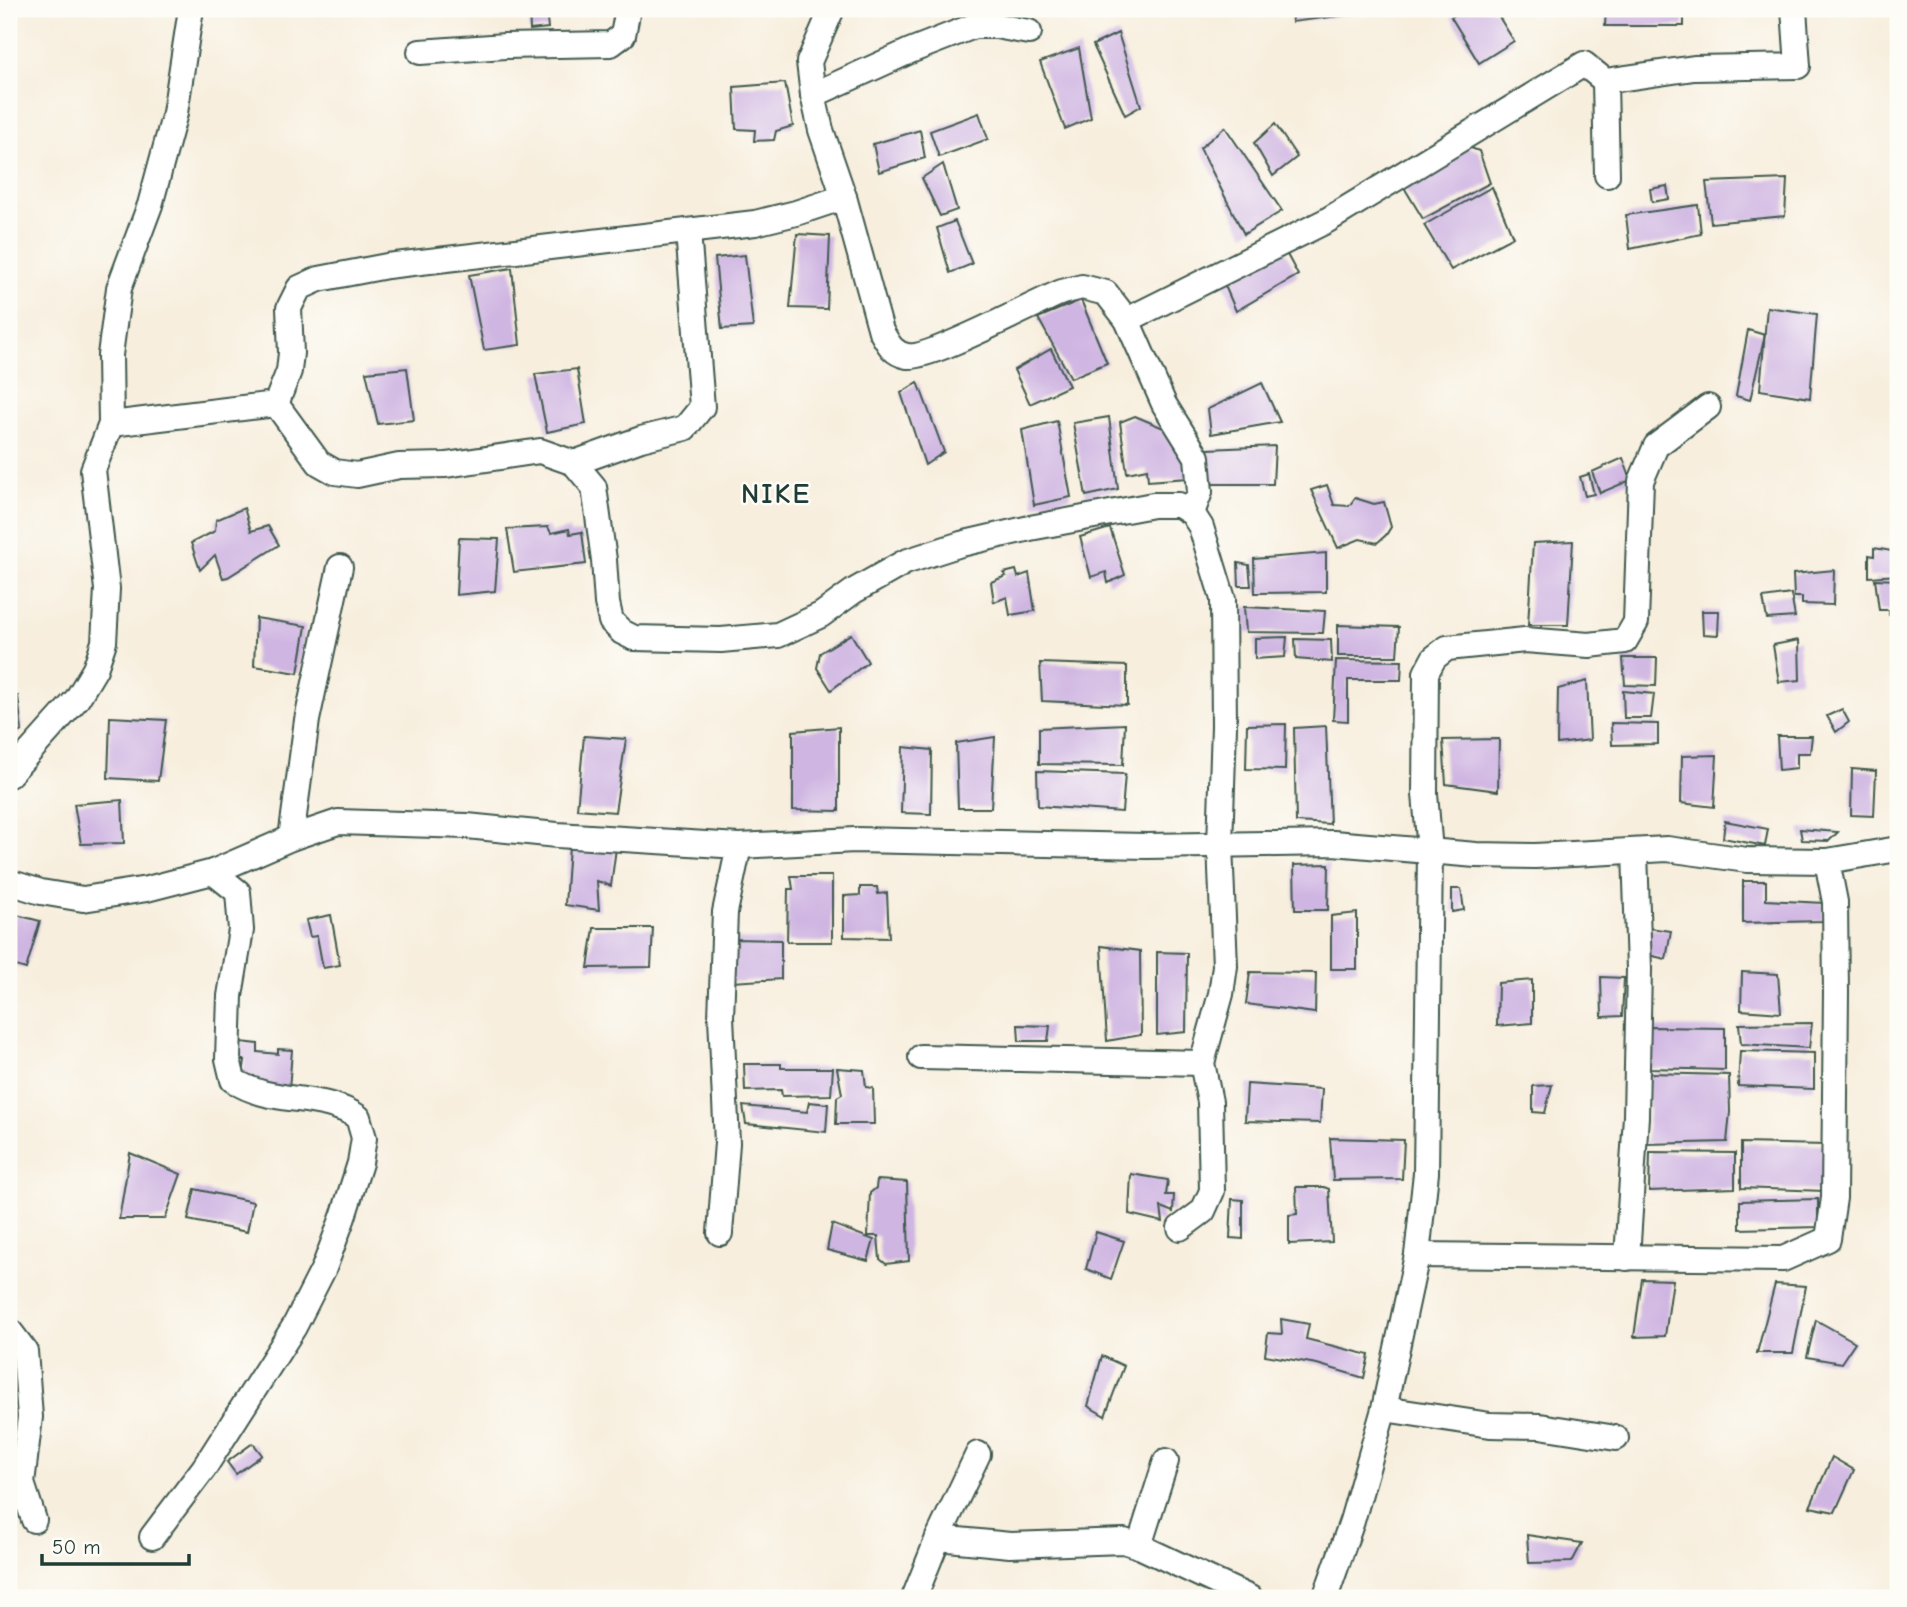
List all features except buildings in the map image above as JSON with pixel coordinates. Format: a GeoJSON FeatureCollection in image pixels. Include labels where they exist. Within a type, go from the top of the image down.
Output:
{"type":"FeatureCollection","features":[{"type":"Feature","properties":{"kind":"street"},"geometry":{"type":"LineString","coordinates":[[9,775],[77,699],[94,669],[104,642],[107,589],[93,470],[111,424],[110,355],[119,288],[150,205],[175,113],[191,9]]}},
{"type":"Feature","properties":{"kind":"street"},"geometry":{"type":"LineString","coordinates":[[419,52],[505,46],[611,44],[623,35],[628,9]]}},
{"type":"Feature","properties":{"kind":"street"},"geometry":{"type":"LineString","coordinates":[[832,9],[809,62],[813,94],[821,130],[844,197],[881,331],[891,349],[909,357],[975,334],[1062,292],[1082,287],[1106,293],[1128,320],[1164,404],[1197,457],[1200,492],[1192,513]]}},
{"type":"Feature","properties":{"kind":"street"},"geometry":{"type":"LineString","coordinates":[[1128,320],[1326,221],[1584,64],[1605,81],[1694,68],[1798,66],[1794,9]]}},
{"type":"Feature","properties":{"kind":"street"},"geometry":{"type":"LineString","coordinates":[[813,94],[974,26],[996,26],[1029,33]]}},
{"type":"Feature","properties":{"kind":"street"},"geometry":{"type":"LineString","coordinates":[[1605,81],[1607,175]]}},
{"type":"Feature","properties":{"kind":"street"},"geometry":{"type":"LineString","coordinates":[[276,404],[289,371],[289,309],[299,288],[319,279],[387,266],[755,223],[844,197]]}},
{"type":"Feature","properties":{"kind":"street"},"geometry":{"type":"LineString","coordinates":[[574,463],[640,439],[685,428],[702,407],[688,231]]}},
{"type":"Feature","properties":{"kind":"street"},"geometry":{"type":"LineString","coordinates":[[111,424],[276,404]]}},
{"type":"Feature","properties":{"kind":"street"},"geometry":{"type":"LineString","coordinates":[[276,404],[319,463],[335,472],[357,475],[399,466],[446,465],[540,451],[574,463],[594,487],[611,621],[622,632],[634,638],[721,640],[778,635],[821,615],[905,562],[961,544],[1153,505],[1179,505],[1192,513],[1201,527],[1223,599],[1224,726],[1220,845],[1225,967],[1221,994],[1202,1063],[1210,1102],[1212,1191],[1203,1211],[1180,1228]]}},
{"type":"Feature","properties":{"kind":"street"},"geometry":{"type":"LineString","coordinates":[[1325,1598],[1352,1521],[1384,1409],[1417,1255],[1426,1173],[1430,851],[1425,794],[1426,673],[1434,658],[1447,648],[1525,640],[1589,645],[1625,641],[1636,622],[1641,481],[1656,446],[1708,407]]}},
{"type":"Feature","properties":{"kind":"street"},"geometry":{"type":"LineString","coordinates":[[291,838],[307,720],[340,567]]}},
{"type":"Feature","properties":{"kind":"street"},"geometry":{"type":"LineString","coordinates":[[9,882],[41,892],[83,899],[147,889],[213,872],[291,838],[338,822],[467,827],[738,846],[855,840],[1333,844],[1535,856],[1668,849],[1747,860],[1827,861],[1898,849]]}},
{"type":"Feature","properties":{"kind":"street"},"geometry":{"type":"LineString","coordinates":[[720,1233],[727,1143],[720,1017],[725,912],[738,846]]}},
{"type":"Feature","properties":{"kind":"street"},"geometry":{"type":"LineString","coordinates":[[1627,1258],[1636,1116],[1639,970],[1635,852]]}},
{"type":"Feature","properties":{"kind":"street"},"geometry":{"type":"LineString","coordinates":[[1417,1255],[1783,1259],[1828,1239],[1834,1198],[1836,979],[1835,902],[1827,861]]}},
{"type":"Feature","properties":{"kind":"street"},"geometry":{"type":"LineString","coordinates":[[152,1537],[204,1468],[294,1327],[324,1268],[343,1217],[364,1138],[358,1117],[344,1107],[269,1096],[246,1090],[233,1080],[229,1046],[230,996],[241,930],[238,892],[213,872]]}},
{"type":"Feature","properties":{"kind":"street"},"geometry":{"type":"LineString","coordinates":[[921,1057],[1202,1063]]}},
{"type":"Feature","properties":{"kind":"street"},"geometry":{"type":"LineString","coordinates":[[9,1330],[25,1351],[30,1417],[22,1483],[34,1520]]}},
{"type":"Feature","properties":{"kind":"street"},"geometry":{"type":"LineString","coordinates":[[1384,1409],[1490,1425],[1540,1426],[1616,1438]]}},
{"type":"Feature","properties":{"kind":"street"},"geometry":{"type":"LineString","coordinates":[[914,1598],[938,1538],[978,1454]]}},
{"type":"Feature","properties":{"kind":"street"},"geometry":{"type":"LineString","coordinates":[[1139,1546],[1166,1461]]}},
{"type":"Feature","properties":{"kind":"street"},"geometry":{"type":"LineString","coordinates":[[938,1538],[1010,1545],[1124,1541],[1250,1598]]}},
{"type":"Feature","properties":{"kind":"district","name":"NIKE"},"geometry":{"type":"Point","coordinates":[776,493]}}]}
